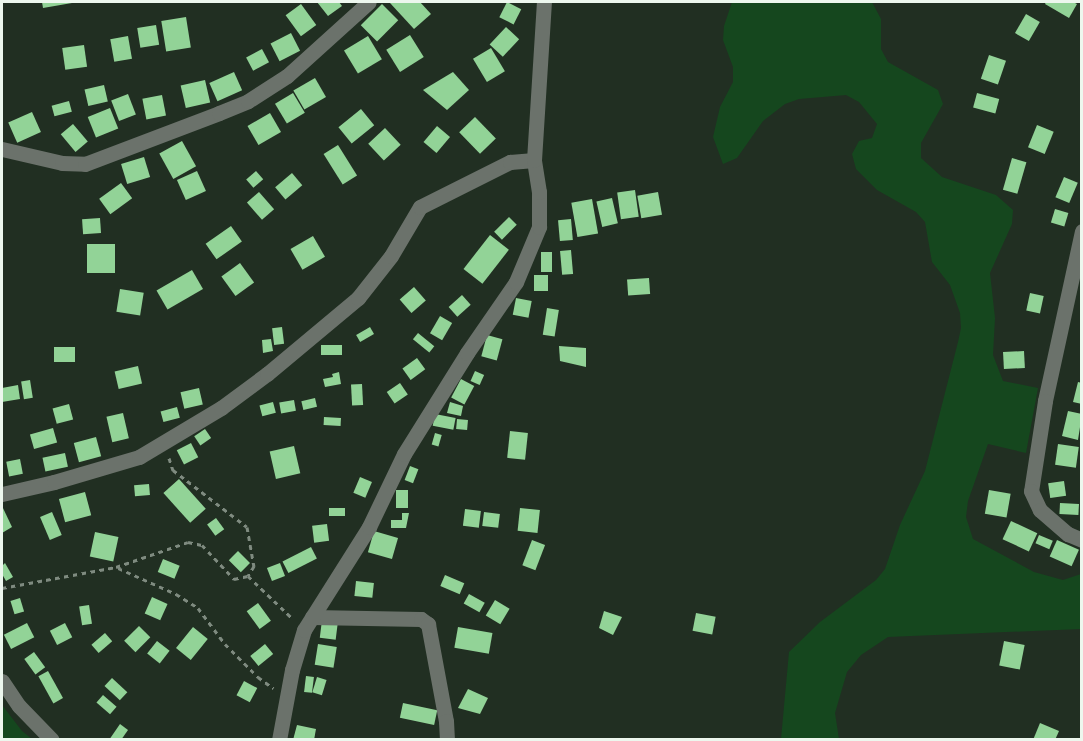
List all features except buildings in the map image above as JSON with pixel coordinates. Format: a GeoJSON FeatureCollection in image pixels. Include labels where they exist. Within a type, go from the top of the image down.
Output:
{"type":"FeatureCollection","features":[{"type":"Feature","properties":{"kind":"street"},"geometry":{"type":"LineString","coordinates":[[2,149],[62,163],[85,164],[219,113],[248,101],[287,75],[369,2]]}},
{"type":"Feature","properties":{"kind":"street"},"geometry":{"type":"LineString","coordinates":[[279,740],[303,630],[369,527],[411,444],[467,352],[516,282],[539,227],[539,192],[534,160],[544,2]]}},
{"type":"Feature","properties":{"kind":"street"},"geometry":{"type":"LineString","coordinates":[[2,494],[54,482],[139,457],[221,408],[344,311],[391,256],[420,207],[510,162],[534,160]]}},
{"type":"Feature","properties":{"kind":"street"},"geometry":{"type":"LineString","coordinates":[[1082,231],[1045,401],[1030,491],[1040,510],[1068,534],[1082,540]]}},
{"type":"Feature","properties":{"kind":"street"},"geometry":{"type":"LineString","coordinates":[[312,617],[421,619],[428,624],[446,721],[447,740]]}},
{"type":"Feature","properties":{"kind":"street"},"geometry":{"type":"LineString","coordinates":[[2,681],[19,706],[52,740]]}},
{"type":"Feature","properties":{"kind":"path"},"geometry":{"type":"LineString","coordinates":[[2,588],[116,567],[188,542],[202,545],[234,579],[248,576],[254,567],[247,527],[173,470],[164,442]]}},
{"type":"Feature","properties":{"kind":"path"},"geometry":{"type":"LineString","coordinates":[[116,567],[176,594],[198,608],[240,659],[258,677],[287,698]]}},
{"type":"Feature","properties":{"kind":"path"},"geometry":{"type":"LineString","coordinates":[[248,576],[303,630]]}},
{"type":"Feature","properties":{"kind":"green space"},"geometry":{"type":"Polygon","coordinates":[[[732,2],[872,2],[881,19],[881,49],[888,62],[938,90],[943,104],[921,143],[921,158],[942,177],[996,195],[1013,210],[1012,224],[990,273],[995,318],[993,355],[1003,381],[1038,388],[1026,453],[988,444],[968,501],[966,517],[973,539],[1034,572],[1063,580],[1081,574],[1081,629],[888,637],[861,655],[847,672],[835,713],[839,739],[781,739],[789,652],[820,622],[876,580],[885,569],[900,525],[925,471],[958,342],[961,328],[960,313],[950,285],[932,262],[925,222],[916,212],[877,190],[856,169],[852,154],[859,141],[872,138],[877,124],[859,102],[846,95],[799,99],[785,104],[763,121],[737,158],[723,164],[713,137],[720,107],[733,82],[733,67],[723,40],[724,26],[732,2]]]}},
{"type":"Feature","properties":{"kind":"green space"},"geometry":{"type":"Polygon","coordinates":[[[2,705],[22,731],[32,739],[2,739],[2,705]]]}}]}
